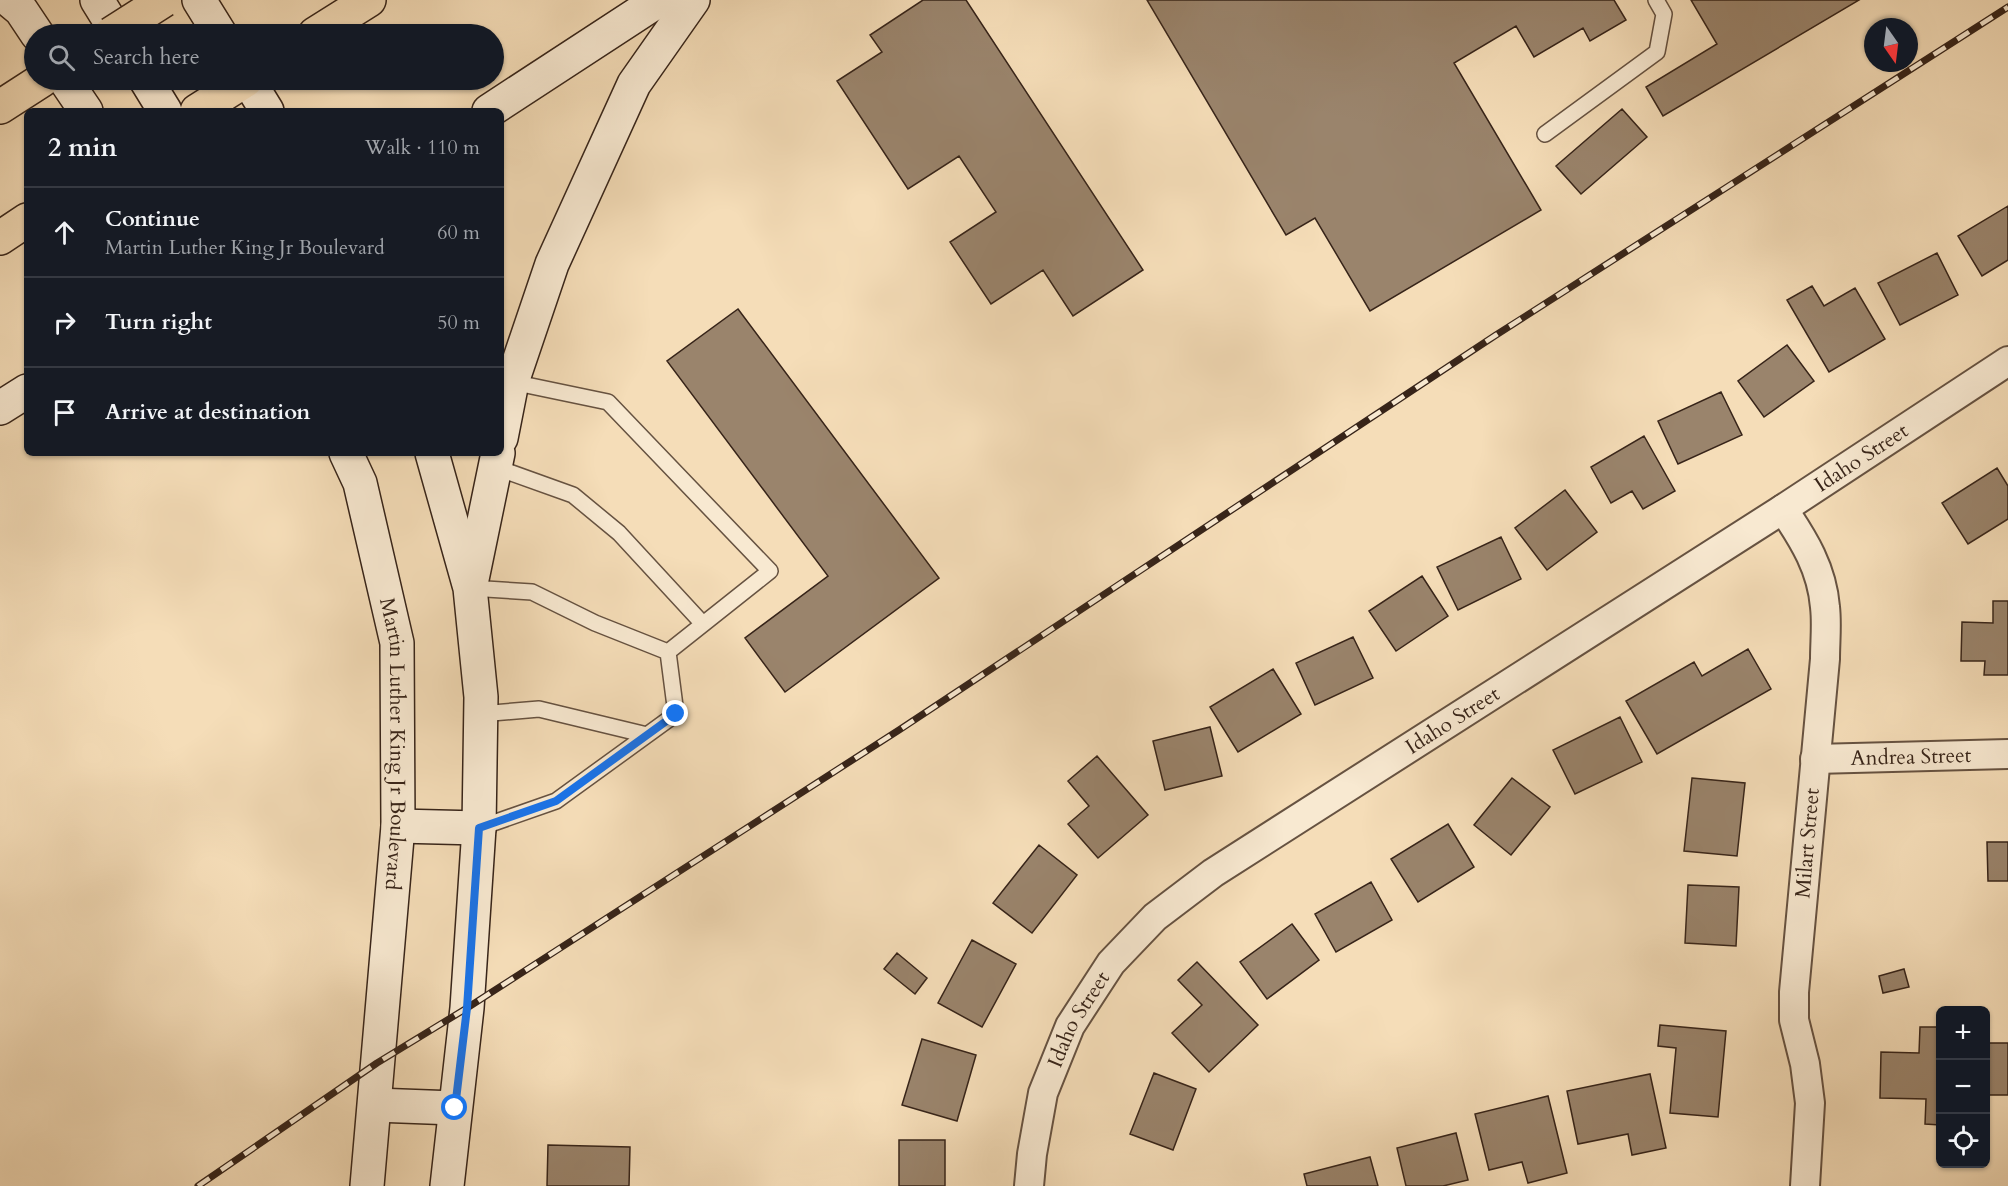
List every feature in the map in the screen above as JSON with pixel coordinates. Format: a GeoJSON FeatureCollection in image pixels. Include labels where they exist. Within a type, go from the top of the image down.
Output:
{"type":"FeatureCollection","features":[{"type":"Feature","properties":{"kind":"highway"},"geometry":{"type":"LineString","coordinates":[[127,24],[164,0]]}},
{"type":"Feature","properties":{"kind":"highway"},"geometry":{"type":"LineString","coordinates":[[332,24],[369,0]]}},
{"type":"Feature","properties":{"kind":"highway"},"geometry":{"type":"LineString","coordinates":[[0,107],[26,90]]}},
{"type":"Feature","properties":{"kind":"highway"},"geometry":{"type":"LineString","coordinates":[[202,108],[231,90]]}},
{"type":"Feature","properties":{"kind":"highway"},"geometry":{"type":"LineString","coordinates":[[0,237],[24,222]]}},
{"type":"Feature","properties":{"kind":"main road"},"geometry":{"type":"LineString","coordinates":[[9,0],[21,10],[30,24]]}},
{"type":"Feature","properties":{"kind":"main road"},"geometry":{"type":"LineString","coordinates":[[97,0],[112,24]]}},
{"type":"Feature","properties":{"kind":"main road"},"geometry":{"type":"LineString","coordinates":[[199,0],[214,24]]}},
{"type":"Feature","properties":{"kind":"main road"},"geometry":{"type":"LineString","coordinates":[[494,108],[659,0]]}},
{"type":"Feature","properties":{"kind":"main road"},"geometry":{"type":"LineString","coordinates":[[504,425],[513,382],[552,264],[634,84],[693,0]]}},
{"type":"Feature","properties":{"kind":"main road"},"geometry":{"type":"LineString","coordinates":[[72,90],[84,108]]}},
{"type":"Feature","properties":{"kind":"main road"},"geometry":{"type":"LineString","coordinates":[[152,90],[163,108]]}},
{"type":"Feature","properties":{"kind":"main road"},"geometry":{"type":"LineString","coordinates":[[253,90],[265,108]]}},
{"type":"Feature","properties":{"kind":"main road"},"geometry":{"type":"LineString","coordinates":[[0,408],[24,393]]}},
{"type":"Feature","properties":{"kind":"main road"},"geometry":{"type":"LineString","coordinates":[[0,430],[24,415]]}},
{"type":"Feature","properties":{"kind":"main road","name":"Martin Luther King Jr Boulevard"},"geometry":{"type":"LineString","coordinates":[[347,456],[360,483],[397,644],[398,826],[367,1186]]}},
{"type":"Feature","properties":{"kind":"main road"},"geometry":{"type":"LineString","coordinates":[[433,456],[470,588],[481,697],[479,828],[467,1008],[447,1186]]}},
{"type":"Feature","properties":{"kind":"main road"},"geometry":{"type":"LineString","coordinates":[[470,588],[497,456]]}},
{"type":"Feature","properties":{"kind":"main road"},"geometry":{"type":"LineString","coordinates":[[398,826],[479,828]]}},
{"type":"Feature","properties":{"kind":"main road"},"geometry":{"type":"LineString","coordinates":[[375,1105],[455,1108]]}},
{"type":"Feature","properties":{"kind":"street","name":"Idaho Street"},"geometry":{"type":"LineString","coordinates":[[1029,1186],[1043,1093],[1070,1026],[1111,963],[1155,917],[1213,873],[1783,509],[2008,361]]}},
{"type":"Feature","properties":{"kind":"street","name":"Milart Street"},"geometry":{"type":"LineString","coordinates":[[1783,509],[1806,544],[1819,572],[1826,608],[1825,659],[1794,992],[1794,1020],[1805,1064],[1810,1103],[1805,1186]]}},
{"type":"Feature","properties":{"kind":"street","name":"Andrea Street"},"geometry":{"type":"LineString","coordinates":[[1815,759],[2008,754]]}},
{"type":"Feature","properties":{"kind":"lane"},"geometry":{"type":"LineString","coordinates":[[1545,134],[1657,52],[1664,14],[1656,0]]}},
{"type":"Feature","properties":{"kind":"lane"},"geometry":{"type":"LineString","coordinates":[[513,382],[608,402],[770,571],[668,652]]}},
{"type":"Feature","properties":{"kind":"lane"},"geometry":{"type":"LineString","coordinates":[[503,456],[573,495],[619,533],[703,624]]}},
{"type":"Feature","properties":{"kind":"lane"},"geometry":{"type":"LineString","coordinates":[[470,588],[532,592],[595,622],[668,652]]}},
{"type":"Feature","properties":{"kind":"lane"},"geometry":{"type":"LineString","coordinates":[[479,828],[556,801],[676,714],[668,652]]}},
{"type":"Feature","properties":{"kind":"lane"},"geometry":{"type":"LineString","coordinates":[[480,714],[539,709],[647,735]]}},
{"type":"Feature","properties":{"kind":"building"},"geometry":{"type":"Polygon","coordinates":[[[923,0],[966,0],[1143,270],[1073,316],[1043,270],[991,304],[950,242],[996,212],[959,156],[908,189],[837,81],[882,52],[870,35],[923,0]]]}},
{"type":"Feature","properties":{"kind":"building"},"geometry":{"type":"Polygon","coordinates":[[[1147,0],[1614,0],[1626,20],[1590,41],[1583,28],[1534,57],[1516,26],[1454,63],[1541,210],[1370,311],[1315,218],[1286,235],[1147,0]]]}},
{"type":"Feature","properties":{"kind":"building"},"geometry":{"type":"Polygon","coordinates":[[[1691,0],[1859,0],[1663,116],[1646,87],[1717,44],[1691,0]]]}},
{"type":"Feature","properties":{"kind":"building"},"geometry":{"type":"Polygon","coordinates":[[[1622,109],[1647,137],[1581,194],[1556,166],[1622,109]]]}},
{"type":"Feature","properties":{"kind":"building"},"geometry":{"type":"Polygon","coordinates":[[[2008,206],[2008,260],[1982,276],[1958,236],[2008,206]]]}},
{"type":"Feature","properties":{"kind":"building"},"geometry":{"type":"Polygon","coordinates":[[[1937,253],[1958,295],[1900,325],[1878,283],[1937,253]]]}},
{"type":"Feature","properties":{"kind":"building"},"geometry":{"type":"Polygon","coordinates":[[[1812,286],[1824,306],[1855,288],[1885,339],[1829,372],[1787,300],[1812,286]]]}},
{"type":"Feature","properties":{"kind":"building"},"geometry":{"type":"Polygon","coordinates":[[[738,309],[939,578],[785,692],[745,638],[828,576],[667,361],[738,309]]]}},
{"type":"Feature","properties":{"kind":"building"},"geometry":{"type":"Polygon","coordinates":[[[1787,345],[1814,381],[1764,417],[1738,381],[1787,345]]]}},
{"type":"Feature","properties":{"kind":"building"},"geometry":{"type":"Polygon","coordinates":[[[1721,392],[1742,435],[1678,464],[1658,421],[1721,392]]]}},
{"type":"Feature","properties":{"kind":"building"},"geometry":{"type":"Polygon","coordinates":[[[1644,436],[1675,491],[1643,509],[1632,491],[1611,503],[1591,467],[1644,436]]]}},
{"type":"Feature","properties":{"kind":"building"},"geometry":{"type":"Polygon","coordinates":[[[1997,468],[2008,486],[2008,519],[1968,544],[1942,503],[1997,468]]]}},
{"type":"Feature","properties":{"kind":"building"},"geometry":{"type":"Polygon","coordinates":[[[1565,490],[1597,532],[1547,570],[1515,528],[1565,490]]]}},
{"type":"Feature","properties":{"kind":"building"},"geometry":{"type":"Polygon","coordinates":[[[1501,537],[1521,579],[1458,610],[1437,567],[1501,537]]]}},
{"type":"Feature","properties":{"kind":"building"},"geometry":{"type":"Polygon","coordinates":[[[1422,576],[1448,616],[1396,651],[1369,611],[1422,576]]]}},
{"type":"Feature","properties":{"kind":"building"},"geometry":{"type":"Polygon","coordinates":[[[1993,601],[2008,601],[2008,675],[1984,675],[1985,661],[1961,661],[1962,622],[1993,623],[1993,601]]]}},
{"type":"Feature","properties":{"kind":"building"},"geometry":{"type":"Polygon","coordinates":[[[1353,637],[1373,678],[1315,705],[1296,663],[1353,637]]]}},
{"type":"Feature","properties":{"kind":"building"},"geometry":{"type":"Polygon","coordinates":[[[1748,649],[1771,689],[1657,754],[1626,701],[1694,662],[1702,676],[1748,649]]]}},
{"type":"Feature","properties":{"kind":"building"},"geometry":{"type":"Polygon","coordinates":[[[1273,669],[1301,714],[1238,752],[1210,707],[1273,669]]]}},
{"type":"Feature","properties":{"kind":"building"},"geometry":{"type":"Polygon","coordinates":[[[1620,717],[1642,762],[1575,794],[1553,750],[1620,717]]]}},
{"type":"Feature","properties":{"kind":"building"},"geometry":{"type":"Polygon","coordinates":[[[1210,727],[1222,776],[1165,790],[1153,741],[1210,727]]]}},
{"type":"Feature","properties":{"kind":"building"},"geometry":{"type":"Polygon","coordinates":[[[1097,756],[1148,815],[1098,858],[1068,824],[1089,806],[1068,781],[1097,756]]]}},
{"type":"Feature","properties":{"kind":"building"},"geometry":{"type":"Polygon","coordinates":[[[1512,778],[1550,807],[1511,855],[1474,825],[1512,778]]]}},
{"type":"Feature","properties":{"kind":"building"},"geometry":{"type":"Polygon","coordinates":[[[1692,778],[1745,783],[1737,856],[1684,851],[1692,778]]]}},
{"type":"Feature","properties":{"kind":"building"},"geometry":{"type":"Polygon","coordinates":[[[1448,824],[1474,867],[1418,902],[1391,859],[1448,824]]]}},
{"type":"Feature","properties":{"kind":"building"},"geometry":{"type":"Polygon","coordinates":[[[1987,842],[2008,842],[2008,881],[1988,881],[1987,842]]]}},
{"type":"Feature","properties":{"kind":"building"},"geometry":{"type":"Polygon","coordinates":[[[1039,845],[1077,875],[1032,933],[993,903],[1039,845]]]}},
{"type":"Feature","properties":{"kind":"building"},"geometry":{"type":"Polygon","coordinates":[[[1371,882],[1392,920],[1336,952],[1315,914],[1371,882]]]}},
{"type":"Feature","properties":{"kind":"building"},"geometry":{"type":"Polygon","coordinates":[[[1688,885],[1739,887],[1736,946],[1685,943],[1688,885]]]}},
{"type":"Feature","properties":{"kind":"building"},"geometry":{"type":"Polygon","coordinates":[[[1292,924],[1319,960],[1267,999],[1240,962],[1292,924]]]}},
{"type":"Feature","properties":{"kind":"building"},"geometry":{"type":"Polygon","coordinates":[[[972,940],[1016,964],[982,1027],[938,1003],[972,940]]]}},
{"type":"Feature","properties":{"kind":"building"},"geometry":{"type":"Polygon","coordinates":[[[897,953],[927,978],[915,994],[884,969],[897,953]]]}},
{"type":"Feature","properties":{"kind":"building"},"geometry":{"type":"Polygon","coordinates":[[[1197,962],[1258,1025],[1209,1072],[1172,1033],[1202,1005],[1178,980],[1197,962]]]}},
{"type":"Feature","properties":{"kind":"building"},"geometry":{"type":"Polygon","coordinates":[[[1904,969],[1909,987],[1883,993],[1879,976],[1904,969]]]}},
{"type":"Feature","properties":{"kind":"building"},"geometry":{"type":"Polygon","coordinates":[[[1660,1025],[1726,1031],[1718,1117],[1670,1113],[1676,1048],[1658,1046],[1660,1025]]]}},
{"type":"Feature","properties":{"kind":"building"},"geometry":{"type":"Polygon","coordinates":[[[1920,1027],[1936,1027],[1936,1125],[1925,1124],[1926,1099],[1880,1098],[1881,1052],[1919,1053],[1920,1027]]]}},
{"type":"Feature","properties":{"kind":"building"},"geometry":{"type":"Polygon","coordinates":[[[922,1039],[976,1055],[957,1121],[902,1105],[922,1039]]]}},
{"type":"Feature","properties":{"kind":"building"},"geometry":{"type":"Polygon","coordinates":[[[1990,1043],[2008,1043],[2008,1095],[1990,1095],[1990,1043]]]}},
{"type":"Feature","properties":{"kind":"building"},"geometry":{"type":"Polygon","coordinates":[[[1154,1073],[1196,1089],[1173,1150],[1130,1134],[1154,1073]]]}},
{"type":"Feature","properties":{"kind":"building"},"geometry":{"type":"Polygon","coordinates":[[[1650,1074],[1666,1148],[1632,1155],[1628,1134],[1578,1144],[1567,1091],[1650,1074]]]}},
{"type":"Feature","properties":{"kind":"building"},"geometry":{"type":"Polygon","coordinates":[[[1548,1096],[1567,1173],[1528,1183],[1522,1162],[1489,1170],[1475,1114],[1548,1096]]]}},
{"type":"Feature","properties":{"kind":"building"},"geometry":{"type":"Polygon","coordinates":[[[1456,1133],[1468,1180],[1443,1186],[1406,1186],[1397,1148],[1456,1133]]]}},
{"type":"Feature","properties":{"kind":"building"},"geometry":{"type":"Polygon","coordinates":[[[899,1140],[945,1140],[945,1186],[899,1186],[899,1140]]]}},
{"type":"Feature","properties":{"kind":"building"},"geometry":{"type":"Polygon","coordinates":[[[548,1145],[630,1147],[629,1186],[547,1186],[548,1145]]]}},
{"type":"Feature","properties":{"kind":"building"},"geometry":{"type":"Polygon","coordinates":[[[1370,1157],[1378,1186],[1307,1186],[1304,1174],[1370,1157]]]}},
{"type":"Feature","properties":{"kind":"railway"},"geometry":{"type":"LineString","coordinates":[[198,1186],[377,1063],[467,1008],[899,730],[1496,335],[2008,7]]}},
{"type":"Feature","properties":{"kind":"route"},"geometry":{"type":"LineString","coordinates":[[455,1108],[467,1008],[479,828],[556,801],[676,714]]}}]}
